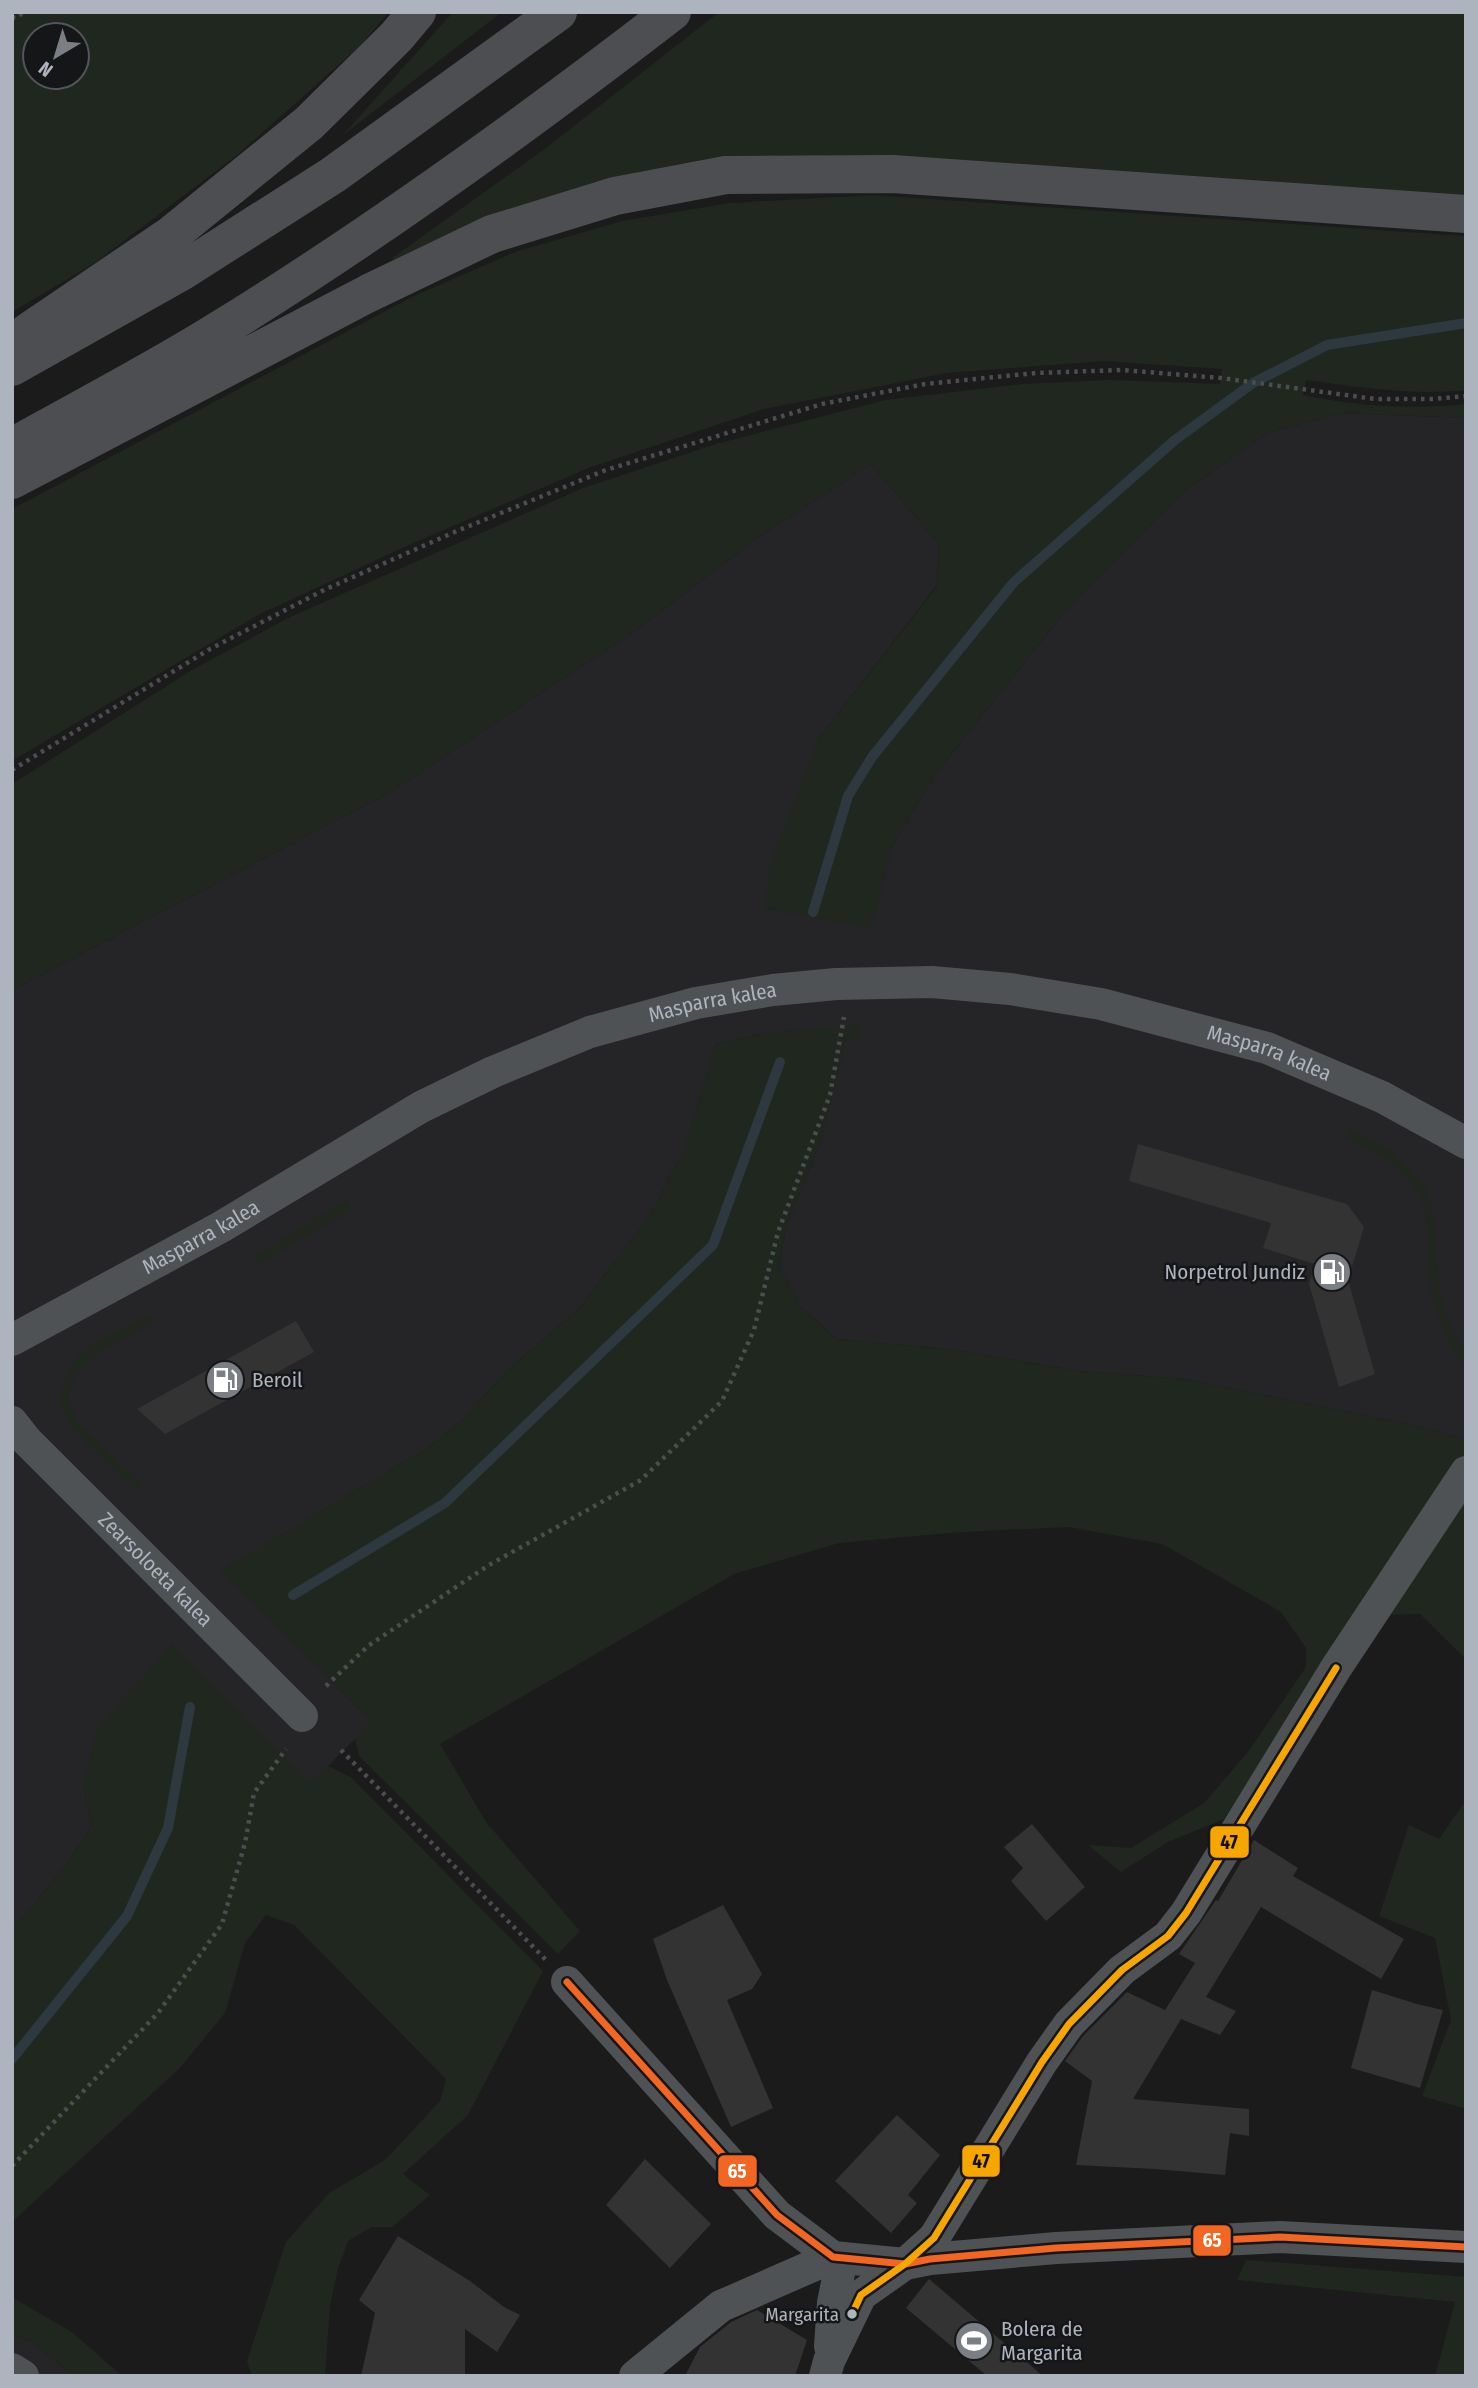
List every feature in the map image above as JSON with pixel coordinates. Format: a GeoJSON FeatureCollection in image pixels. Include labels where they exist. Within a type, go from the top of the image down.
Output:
{"type":"FeatureCollection","features":[{"type":"Feature","properties":{"kind":"highway"},"geometry":{"type":"LineString","coordinates":[[12,343],[171,235],[288,141],[396,37],[417,12]]}},
{"type":"Feature","properties":{"kind":"highway"},"geometry":{"type":"LineString","coordinates":[[12,367],[181,272],[333,175],[558,12]]}},
{"type":"Feature","properties":{"kind":"highway"},"geometry":{"type":"LineString","coordinates":[[12,447],[210,336],[369,234],[545,110],[672,12]]}},
{"type":"Feature","properties":{"kind":"highway"},"geometry":{"type":"LineString","coordinates":[[12,480],[369,293],[492,234],[615,196],[726,175],[893,174],[1466,214]]}},
{"type":"Feature","properties":{"kind":"street","name":"Masparra kalea"},"geometry":{"type":"LineString","coordinates":[[12,1340],[221,1227],[421,1107],[493,1072],[590,1032],[696,1003],[773,990],[836,984],[932,982],[1010,989],[1101,1004],[1267,1048],[1382,1097],[1466,1143]]}},
{"type":"Feature","properties":{"kind":"street","name":"Zearsoloeta kalea"},"geometry":{"type":"LineString","coordinates":[[12,1422],[26,1440],[302,1716]]}},
{"type":"Feature","properties":{"kind":"street"},"geometry":{"type":"LineString","coordinates":[[827,2368],[861,2295],[905,2264],[934,2238],[1042,2062],[1069,2024],[1122,1970],[1168,1936],[1186,1913],[1336,1668],[1466,1472]]}},
{"type":"Feature","properties":{"kind":"street"},"geometry":{"type":"LineString","coordinates":[[567,1982],[777,2215],[838,2257],[905,2264],[930,2259],[1056,2248],[1280,2237],[1466,2247]]}},
{"type":"Feature","properties":{"kind":"street"},"geometry":{"type":"LineString","coordinates":[[827,2368],[838,2257]]}},
{"type":"Feature","properties":{"kind":"street"},"geometry":{"type":"LineString","coordinates":[[635,2376],[721,2306],[838,2257]]}},
{"type":"Feature","properties":{"kind":"street"},"geometry":{"type":"LineString","coordinates":[[12,2369],[23,2376]]}},
{"type":"Feature","properties":{"kind":"path"},"geometry":{"type":"LineString","coordinates":[[12,17],[17,18],[23,12]]}},
{"type":"Feature","properties":{"kind":"path"},"geometry":{"type":"LineString","coordinates":[[12,770],[210,649],[326,589],[457,531],[606,470],[822,404],[925,384],[1036,373],[1122,370],[1304,387],[1375,399],[1466,396]]}},
{"type":"Feature","properties":{"kind":"path"},"geometry":{"type":"LineString","coordinates":[[326,1686],[368,1646],[489,1565],[641,1480],[722,1401],[754,1330],[778,1231],[830,1095],[844,1017]]}},
{"type":"Feature","properties":{"kind":"path"},"geometry":{"type":"LineString","coordinates":[[12,2166],[158,2012],[222,1924],[245,1843],[254,1793],[286,1749]]}},
{"type":"Feature","properties":{"kind":"path"},"geometry":{"type":"LineString","coordinates":[[341,1750],[567,1982]]}},
{"type":"Feature","properties":{"kind":"shaded area"},"geometry":{"type":"Polygon","coordinates":[[[12,12],[389,12],[359,47],[236,156],[96,262],[12,312],[12,12]]]}},
{"type":"Feature","properties":{"kind":"shaded area"},"geometry":{"type":"Polygon","coordinates":[[[453,12],[502,12],[342,136],[453,12]]]}},
{"type":"Feature","properties":{"kind":"shaded area"},"geometry":{"type":"Polygon","coordinates":[[[719,12],[1466,12],[1466,198],[758,162],[398,267],[392,258],[546,148],[719,12]]]}},
{"type":"Feature","properties":{"kind":"shaded area"},"geometry":{"type":"Polygon","coordinates":[[[872,195],[1466,236],[1466,390],[1406,391],[1306,380],[1303,395],[1384,406],[1466,404],[1466,418],[1341,413],[1267,433],[1182,493],[1067,609],[934,776],[891,848],[871,929],[765,908],[771,861],[818,740],[937,586],[939,544],[871,464],[759,537],[628,636],[387,794],[12,990],[12,784],[192,670],[290,617],[583,488],[716,444],[885,400],[1023,384],[1110,380],[1220,384],[1222,369],[1104,361],[947,373],[764,409],[591,467],[413,543],[258,615],[12,761],[12,509],[414,296],[515,252],[622,221],[730,203],[872,195]]]}},
{"type":"Feature","properties":{"kind":"shaded area"},"geometry":{"type":"Polygon","coordinates":[[[1341,413],[1466,418],[1466,1444],[1463,1439],[1412,1425],[1185,1379],[1079,1371],[948,1349],[836,1339],[800,1306],[779,1267],[786,1226],[822,1138],[846,1038],[861,1025],[760,1034],[716,1044],[685,1148],[652,1213],[579,1309],[510,1368],[462,1420],[431,1446],[221,1571],[372,1722],[310,1784],[172,1645],[83,1787],[92,1825],[66,1865],[12,1931],[12,990],[387,794],[628,636],[759,537],[871,464],[939,544],[937,585],[818,740],[765,908],[871,928],[891,848],[934,776],[1067,609],[1182,493],[1267,433],[1341,413]]]}},
{"type":"Feature","properties":{"kind":"shaded area"},"geometry":{"type":"Polygon","coordinates":[[[861,1024],[861,1041],[846,1039],[822,1138],[786,1226],[779,1267],[800,1306],[836,1339],[948,1349],[1079,1371],[1185,1379],[1412,1425],[1463,1439],[1466,1435],[1466,1456],[1345,1631],[1224,1819],[1168,1842],[1121,1872],[1088,1845],[1131,1848],[1204,1803],[1248,1752],[1306,1667],[1306,1648],[1281,1612],[1162,1544],[1069,1527],[961,1532],[839,1543],[734,1574],[440,1744],[486,1822],[580,1931],[558,1954],[359,1756],[355,1738],[371,1721],[220,1571],[431,1446],[462,1420],[510,1368],[579,1309],[652,1213],[685,1148],[716,1044],[760,1034],[861,1024]]]}},
{"type":"Feature","properties":{"kind":"shaded area"},"geometry":{"type":"Polygon","coordinates":[[[1349,1129],[1392,1151],[1424,1185],[1431,1206],[1441,1298],[1452,1329],[1466,1352],[1466,1368],[1447,1337],[1434,1302],[1429,1279],[1427,1224],[1418,1193],[1396,1167],[1346,1137],[1349,1129]]]}},
{"type":"Feature","properties":{"kind":"shaded area"},"geometry":{"type":"Polygon","coordinates":[[[347,1200],[351,1211],[258,1264],[254,1256],[347,1200]]]}},
{"type":"Feature","properties":{"kind":"shaded area"},"geometry":{"type":"Polygon","coordinates":[[[151,1314],[154,1323],[89,1361],[77,1374],[70,1389],[71,1406],[80,1425],[142,1484],[137,1490],[96,1452],[68,1421],[63,1412],[61,1395],[73,1362],[85,1350],[108,1335],[151,1314]]]}},
{"type":"Feature","properties":{"kind":"shaded area"},"geometry":{"type":"Polygon","coordinates":[[[1466,1491],[1466,1659],[1420,1614],[1381,1615],[1466,1491]]]}},
{"type":"Feature","properties":{"kind":"shaded area"},"geometry":{"type":"Polygon","coordinates":[[[172,1645],[310,1783],[328,1766],[352,1778],[543,1971],[468,2115],[403,2174],[430,2195],[392,2227],[372,2227],[348,2241],[338,2268],[330,2306],[325,2376],[252,2376],[247,2361],[286,2242],[329,2193],[385,2160],[440,2101],[446,2079],[294,1925],[266,1915],[245,1943],[225,2013],[179,2069],[12,2222],[12,1931],[66,1865],[92,1825],[83,1787],[97,1728],[172,1645]]]}},
{"type":"Feature","properties":{"kind":"shaded area"},"geometry":{"type":"Polygon","coordinates":[[[1466,1800],[1466,2109],[1422,2096],[1451,2020],[1435,1938],[1379,1916],[1409,1825],[1439,1839],[1466,1800]]]}},
{"type":"Feature","properties":{"kind":"shaded area"},"geometry":{"type":"Polygon","coordinates":[[[1246,2260],[1466,2277],[1466,2376],[1435,2376],[1455,2302],[1237,2280],[1246,2260]]]}},
{"type":"Feature","properties":{"kind":"shaded area"},"geometry":{"type":"Polygon","coordinates":[[[12,2297],[72,2332],[122,2376],[74,2376],[30,2340],[12,2335],[12,2297]]]}},
{"type":"Feature","properties":{"kind":"shaded area"},"geometry":{"type":"Polygon","coordinates":[[[12,2335],[30,2340],[74,2376],[12,2376],[12,2335]]]}},
{"type":"Feature","properties":{"kind":"building","name":"Norpetrol Jundiz"},"geometry":{"type":"Polygon","coordinates":[[[1138,1144],[1347,1204],[1364,1227],[1348,1280],[1375,1374],[1339,1387],[1309,1284],[1315,1264],[1263,1248],[1271,1223],[1129,1181],[1138,1144]]]}},
{"type":"Feature","properties":{"kind":"building","name":"Beroil"},"geometry":{"type":"Polygon","coordinates":[[[296,1321],[314,1352],[165,1434],[137,1409],[296,1321]]]}},
{"type":"Feature","properties":{"kind":"building"},"geometry":{"type":"Polygon","coordinates":[[[1032,1824],[1085,1887],[1046,1921],[1011,1881],[1023,1868],[1004,1847],[1032,1824]]]}},
{"type":"Feature","properties":{"kind":"building"},"geometry":{"type":"Polygon","coordinates":[[[1254,1840],[1298,1868],[1293,1876],[1404,1939],[1381,1979],[1261,1907],[1206,1997],[1236,2011],[1220,2035],[1181,2019],[1133,2099],[1249,2109],[1249,2136],[1230,2133],[1225,2175],[1076,2165],[1092,2081],[1065,2061],[1083,2036],[1127,1992],[1165,2010],[1195,1963],[1179,1954],[1216,1900],[1218,1901],[1254,1840]]]}},
{"type":"Feature","properties":{"kind":"building"},"geometry":{"type":"Polygon","coordinates":[[[723,1905],[762,1974],[752,1989],[727,2000],[773,2108],[731,2127],[667,1980],[653,1939],[723,1905]]]}},
{"type":"Feature","properties":{"kind":"building"},"geometry":{"type":"Polygon","coordinates":[[[1372,1990],[1443,2010],[1420,2088],[1351,2068],[1372,1990]]]}},
{"type":"Feature","properties":{"kind":"building"},"geometry":{"type":"Polygon","coordinates":[[[897,2115],[940,2155],[908,2195],[917,2203],[891,2233],[835,2181],[897,2115]]]}},
{"type":"Feature","properties":{"kind":"building"},"geometry":{"type":"Polygon","coordinates":[[[645,2159],[711,2224],[670,2268],[606,2205],[645,2159]]]}},
{"type":"Feature","properties":{"kind":"building"},"geometry":{"type":"Polygon","coordinates":[[[398,2236],[520,2315],[497,2352],[465,2329],[465,2376],[361,2376],[375,2313],[359,2300],[398,2236]]]}},
{"type":"Feature","properties":{"kind":"building","name":"Bolera de Margarita"},"geometry":{"type":"Polygon","coordinates":[[[929,2279],[1043,2376],[987,2376],[906,2308],[929,2279]]]}},
{"type":"Feature","properties":{"kind":"building"},"geometry":{"type":"Polygon","coordinates":[[[757,2310],[807,2340],[795,2376],[685,2376],[700,2347],[731,2322],[757,2310]]]}},
{"type":"Feature","properties":{"kind":"waterway"},"geometry":{"type":"LineString","coordinates":[[813,912],[848,796],[872,757],[1014,582],[1175,440],[1253,383],[1327,345],[1466,323]]}},
{"type":"Feature","properties":{"kind":"waterway"},"geometry":{"type":"LineString","coordinates":[[293,1595],[445,1503],[713,1245],[780,1062]]}},
{"type":"Feature","properties":{"kind":"waterway"},"geometry":{"type":"LineString","coordinates":[[12,2059],[127,1916],[168,1828],[190,1707]]}},
{"type":"Feature","properties":{"kind":"transit line","name":"47"},"geometry":{"type":"LineString","coordinates":[[852,2314],[861,2295],[905,2264],[934,2238],[1042,2062],[1069,2024],[1122,1970],[1168,1936],[1186,1913],[1336,1668]]}},
{"type":"Feature","properties":{"kind":"transit line","name":"65"},"geometry":{"type":"LineString","coordinates":[[567,1982],[777,2215],[833,2257],[905,2264],[930,2259],[1056,2248],[1280,2237],[1466,2247]]}},
{"type":"Feature","properties":{"kind":"place","name":"Norpetrol Jundiz"},"geometry":{"type":"Point","coordinates":[1332,1272]}},
{"type":"Feature","properties":{"kind":"place","name":"Beroil"},"geometry":{"type":"Point","coordinates":[225,1380]}},
{"type":"Feature","properties":{"kind":"place","name":"Margarita"},"geometry":{"type":"Point","coordinates":[852,2314]}},
{"type":"Feature","properties":{"kind":"place","name":"Bolera de Margarita"},"geometry":{"type":"Point","coordinates":[974,2341]}}]}
